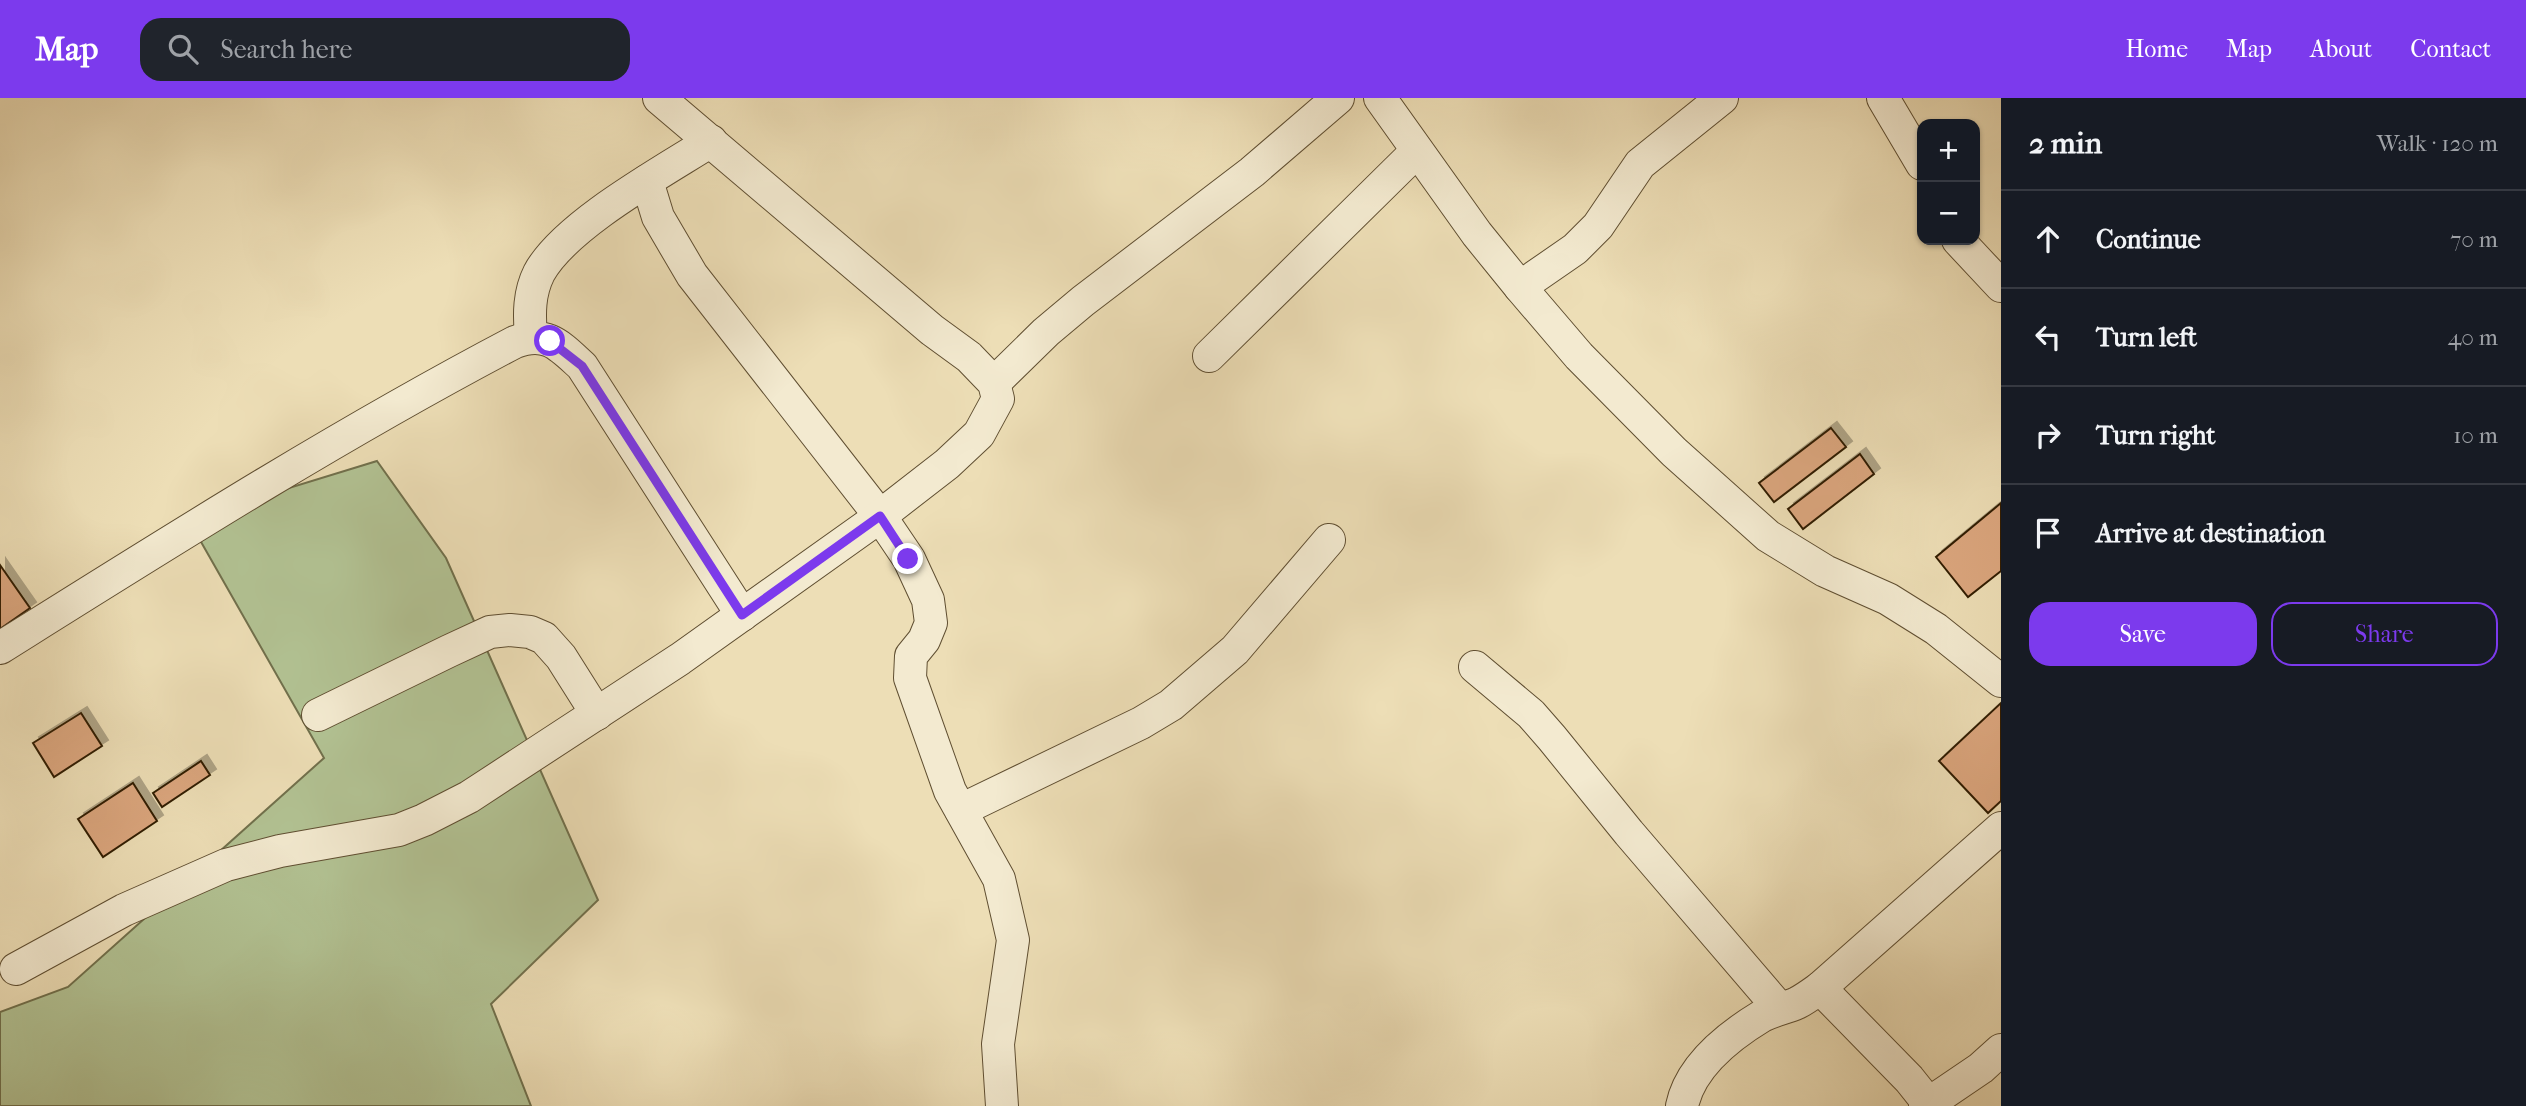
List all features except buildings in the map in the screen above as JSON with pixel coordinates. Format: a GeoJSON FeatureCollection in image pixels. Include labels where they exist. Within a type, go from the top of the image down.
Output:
{"type":"FeatureCollection","features":[{"type":"Feature","properties":{"kind":"street"},"geometry":{"type":"LineString","coordinates":[[16,969],[124,910],[226,865],[279,851],[399,830],[469,797],[742,615],[880,516],[947,464],[979,434],[998,399],[995,383],[969,357],[932,330],[659,98]]}},
{"type":"Feature","properties":{"kind":"street"},"geometry":{"type":"LineString","coordinates":[[995,383],[1046,332],[1083,301],[1252,172],[1338,98]]}},
{"type":"Feature","properties":{"kind":"street"},"geometry":{"type":"LineString","coordinates":[[1380,98],[1477,234],[1520,287],[1579,356],[1674,452],[1768,536],[1825,570],[1898,605],[1936,629],[2001,681]]}},
{"type":"Feature","properties":{"kind":"street"},"geometry":{"type":"LineString","coordinates":[[1520,287],[1575,249],[1598,226],[1640,164],[1722,98]]}},
{"type":"Feature","properties":{"kind":"street"},"geometry":{"type":"LineString","coordinates":[[1883,98],[1917,156]]}},
{"type":"Feature","properties":{"kind":"street"},"geometry":{"type":"LineString","coordinates":[[531,336],[531,293],[539,273],[551,255],[610,206],[711,141]]}},
{"type":"Feature","properties":{"kind":"street"},"geometry":{"type":"LineString","coordinates":[[1209,356],[1417,151]]}},
{"type":"Feature","properties":{"kind":"street"},"geometry":{"type":"LineString","coordinates":[[647,181],[658,218],[692,275],[880,516],[908,559],[928,600],[931,623],[924,640],[911,656],[910,678],[950,791],[999,879],[1013,940],[998,1044],[1003,1106]]}},
{"type":"Feature","properties":{"kind":"street"},"geometry":{"type":"LineString","coordinates":[[1963,245],[2001,286]]}},
{"type":"Feature","properties":{"kind":"street"},"geometry":{"type":"LineString","coordinates":[[0,648],[292,467],[418,393],[531,336],[550,341],[582,366],[742,615]]}},
{"type":"Feature","properties":{"kind":"street"},"geometry":{"type":"LineString","coordinates":[[961,810],[1141,723],[1171,705],[1235,650],[1329,540]]}},
{"type":"Feature","properties":{"kind":"street"},"geometry":{"type":"LineString","coordinates":[[318,715],[490,632],[510,629],[530,632],[544,638],[561,657],[597,714]]}},
{"type":"Feature","properties":{"kind":"street"},"geometry":{"type":"LineString","coordinates":[[1475,667],[1531,715],[1552,738],[1629,834],[1779,1008]]}},
{"type":"Feature","properties":{"kind":"street"},"geometry":{"type":"LineString","coordinates":[[1682,1106],[1685,1090],[1714,1052],[1760,1017],[1796,1004],[1820,988],[2001,828]]}},
{"type":"Feature","properties":{"kind":"street"},"geometry":{"type":"LineString","coordinates":[[1820,988],[1909,1079],[1927,1105],[1981,1068],[2001,1050]]}},
{"type":"Feature","properties":{"kind":"green space"},"geometry":{"type":"Polygon","coordinates":[[[377,461],[446,558],[598,900],[491,1004],[531,1106],[0,1106],[0,1012],[68,987],[324,758],[188,519],[377,461]]]}},
{"type":"Feature","properties":{"kind":"route"},"geometry":{"type":"LineString","coordinates":[[550,341],[582,366],[742,615],[880,516],[908,559]]}}]}
